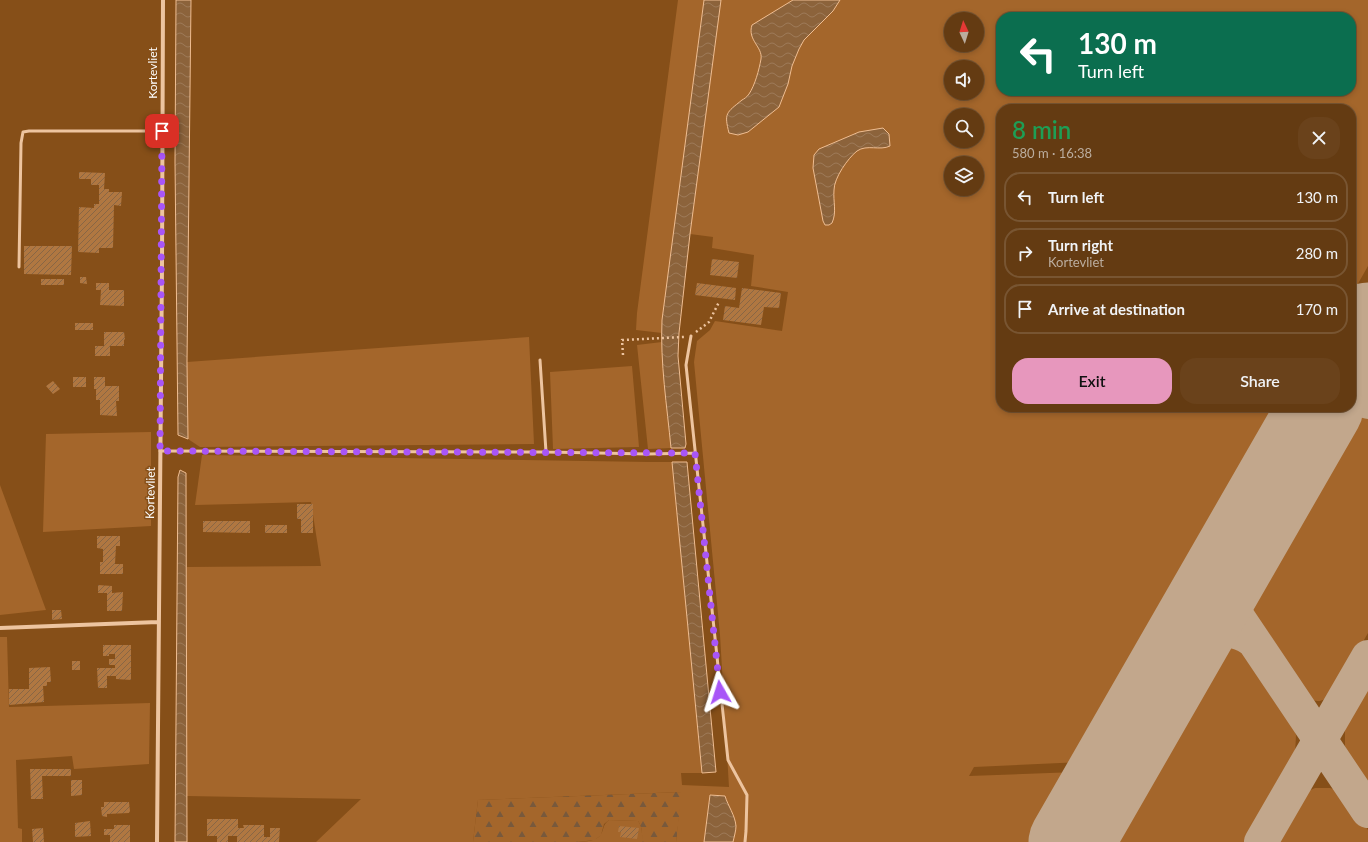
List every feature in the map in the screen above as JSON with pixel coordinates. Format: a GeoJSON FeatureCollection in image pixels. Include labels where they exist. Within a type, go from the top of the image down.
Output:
{"type":"FeatureCollection","features":[{"type":"Feature","properties":{"kind":"street","name":"Kortevliet"},"geometry":{"type":"LineString","coordinates":[[157,842],[162,0]]}},
{"type":"Feature","properties":{"kind":"street"},"geometry":{"type":"LineString","coordinates":[[0,628],[158,622]]}},
{"type":"Feature","properties":{"kind":"lane"},"geometry":{"type":"LineString","coordinates":[[19,267],[21,143],[23,132],[162,131]]}},
{"type":"Feature","properties":{"kind":"lane"},"geometry":{"type":"LineString","coordinates":[[690,336],[686,365],[728,760],[747,795],[745,842]]}},
{"type":"Feature","properties":{"kind":"lane"},"geometry":{"type":"LineString","coordinates":[[540,360],[546,452]]}},
{"type":"Feature","properties":{"kind":"lane"},"geometry":{"type":"LineString","coordinates":[[160,451],[695,453]]}},
{"type":"Feature","properties":{"kind":"path"},"geometry":{"type":"LineString","coordinates":[[623,355],[622,340],[690,336],[709,322],[719,302]]}},
{"type":"Feature","properties":{"kind":"green space"},"geometry":{"type":"Polygon","coordinates":[[[678,0],[704,0],[662,333],[636,330],[678,0]]]}},
{"type":"Feature","properties":{"kind":"green space"},"geometry":{"type":"Polygon","coordinates":[[[713,0],[1368,0],[1368,266],[1356,287],[1356,104],[996,104],[996,412],[1285,412],[1082,762],[974,767],[969,776],[1076,772],[1036,842],[722,842],[728,806],[725,796],[710,795],[704,842],[676,842],[681,792],[478,800],[473,842],[316,842],[361,799],[187,796],[187,567],[321,566],[311,502],[195,505],[202,455],[672,462],[702,773],[681,773],[682,785],[729,787],[720,635],[694,362],[697,341],[710,330],[715,321],[782,331],[788,292],[751,286],[754,255],[712,248],[713,237],[690,234],[713,0]]]}},
{"type":"Feature","properties":{"kind":"green space"},"geometry":{"type":"Polygon","coordinates":[[[529,337],[534,444],[200,447],[188,439],[187,362],[529,337]]]}},
{"type":"Feature","properties":{"kind":"green space"},"geometry":{"type":"Polygon","coordinates":[[[662,342],[671,448],[648,449],[637,345],[662,342]]]}},
{"type":"Feature","properties":{"kind":"green space"},"geometry":{"type":"Polygon","coordinates":[[[632,366],[639,447],[553,449],[550,372],[632,366]]]}},
{"type":"Feature","properties":{"kind":"green space"},"geometry":{"type":"Polygon","coordinates":[[[1367,413],[1368,633],[1333,693],[1326,699],[1315,701],[1303,694],[1253,620],[1247,608],[1248,595],[1350,420],[1367,413]]]}},
{"type":"Feature","properties":{"kind":"green space"},"geometry":{"type":"Polygon","coordinates":[[[151,432],[151,526],[43,532],[46,434],[151,432]]]}},
{"type":"Feature","properties":{"kind":"green space"},"geometry":{"type":"Polygon","coordinates":[[[0,485],[46,610],[0,615],[0,485]]]}},
{"type":"Feature","properties":{"kind":"green space"},"geometry":{"type":"Polygon","coordinates":[[[0,637],[7,637],[9,707],[150,703],[149,764],[74,769],[72,756],[16,760],[18,828],[22,829],[22,842],[0,842],[0,637]]]}},
{"type":"Feature","properties":{"kind":"green space"},"geometry":{"type":"Polygon","coordinates":[[[1231,647],[1239,648],[1254,661],[1285,707],[1296,735],[1295,755],[1288,771],[1248,842],[1107,842],[1212,660],[1221,651],[1231,647]]]}},
{"type":"Feature","properties":{"kind":"green space"},"geometry":{"type":"Polygon","coordinates":[[[1368,679],[1368,790],[1348,761],[1345,746],[1345,724],[1348,714],[1368,679]]]}},
{"type":"Feature","properties":{"kind":"green space"},"geometry":{"type":"Polygon","coordinates":[[[1315,788],[1330,788],[1337,790],[1349,801],[1368,830],[1368,842],[1275,842],[1301,797],[1306,792],[1315,788]]]}},
{"type":"Feature","properties":{"kind":"green space"},"geometry":{"type":"Polygon","coordinates":[[[682,792],[676,842],[642,842],[642,834],[638,821],[609,820],[604,824],[601,835],[595,840],[577,842],[473,842],[478,800],[682,792]]]}},
{"type":"Feature","properties":{"kind":"green space"},"geometry":{"type":"Polygon","coordinates":[[[609,820],[638,821],[642,834],[642,842],[577,842],[590,841],[599,837],[604,825],[609,820]]]}},
{"type":"Feature","properties":{"kind":"water"},"geometry":{"type":"Polygon","coordinates":[[[176,0],[191,0],[187,362],[188,439],[178,435],[175,162],[176,0]]]}},
{"type":"Feature","properties":{"kind":"water"},"geometry":{"type":"Polygon","coordinates":[[[704,0],[721,0],[690,234],[679,333],[678,356],[686,444],[685,448],[671,448],[663,368],[662,320],[704,0]]]}},
{"type":"Feature","properties":{"kind":"water"},"geometry":{"type":"Polygon","coordinates":[[[793,0],[840,0],[833,11],[804,40],[792,66],[788,84],[779,107],[748,132],[738,135],[729,133],[727,121],[728,114],[749,94],[755,82],[761,59],[760,51],[753,39],[751,30],[752,25],[793,0]]]}},
{"type":"Feature","properties":{"kind":"water"},"geometry":{"type":"Polygon","coordinates":[[[883,128],[889,134],[890,146],[861,149],[850,158],[836,180],[834,194],[835,211],[832,223],[825,225],[813,168],[814,155],[819,149],[859,132],[883,128]]]}},
{"type":"Feature","properties":{"kind":"water"},"geometry":{"type":"Polygon","coordinates":[[[672,462],[687,462],[716,772],[702,773],[672,462]]]}},
{"type":"Feature","properties":{"kind":"water"},"geometry":{"type":"Polygon","coordinates":[[[180,470],[186,473],[187,842],[175,842],[178,477],[180,470]]]}},
{"type":"Feature","properties":{"kind":"water"},"geometry":{"type":"Polygon","coordinates":[[[710,795],[725,796],[735,822],[736,828],[733,842],[704,842],[710,795]]]}},
{"type":"Feature","properties":{"kind":"building"},"geometry":{"type":"Polygon","coordinates":[[[79,172],[105,173],[104,189],[109,189],[109,192],[122,192],[121,206],[114,205],[113,248],[99,248],[99,253],[78,252],[79,207],[94,208],[94,204],[99,204],[99,185],[91,185],[91,179],[79,179],[79,172]]]}},
{"type":"Feature","properties":{"kind":"building"},"geometry":{"type":"Polygon","coordinates":[[[24,246],[72,246],[71,275],[24,274],[24,246]]]}},
{"type":"Feature","properties":{"kind":"building"},"geometry":{"type":"Polygon","coordinates":[[[712,259],[739,262],[737,278],[710,275],[712,259]]]}},
{"type":"Feature","properties":{"kind":"building"},"geometry":{"type":"Polygon","coordinates":[[[80,277],[86,277],[87,284],[80,283],[80,277]]]}},
{"type":"Feature","properties":{"kind":"building"},"geometry":{"type":"Polygon","coordinates":[[[41,279],[64,279],[64,285],[41,285],[41,279]]]}},
{"type":"Feature","properties":{"kind":"building"},"geometry":{"type":"Polygon","coordinates":[[[96,283],[109,283],[109,290],[124,290],[124,306],[100,305],[101,290],[96,290],[96,283]]]}},
{"type":"Feature","properties":{"kind":"building"},"geometry":{"type":"Polygon","coordinates":[[[697,283],[736,288],[735,300],[695,295],[697,283]]]}},
{"type":"Feature","properties":{"kind":"building"},"geometry":{"type":"Polygon","coordinates":[[[742,288],[781,293],[779,308],[764,307],[761,325],[723,320],[725,306],[739,308],[742,288]]]}},
{"type":"Feature","properties":{"kind":"building"},"geometry":{"type":"Polygon","coordinates":[[[75,323],[93,323],[93,330],[75,330],[75,323]]]}},
{"type":"Feature","properties":{"kind":"building"},"geometry":{"type":"Polygon","coordinates":[[[104,332],[124,332],[124,346],[110,346],[110,356],[95,356],[95,346],[104,346],[104,332]]]}},
{"type":"Feature","properties":{"kind":"building"},"geometry":{"type":"Polygon","coordinates":[[[73,377],[86,377],[86,387],[73,387],[73,377]]]}},
{"type":"Feature","properties":{"kind":"building"},"geometry":{"type":"Polygon","coordinates":[[[94,377],[105,377],[105,386],[119,386],[119,401],[116,401],[117,416],[100,415],[100,400],[96,400],[94,377]]]}},
{"type":"Feature","properties":{"kind":"building"},"geometry":{"type":"Polygon","coordinates":[[[53,381],[60,389],[53,394],[46,386],[53,381]]]}},
{"type":"Feature","properties":{"kind":"building"},"geometry":{"type":"Polygon","coordinates":[[[297,504],[313,504],[313,533],[301,533],[301,519],[297,519],[297,504]]]}},
{"type":"Feature","properties":{"kind":"building"},"geometry":{"type":"Polygon","coordinates":[[[203,521],[250,521],[250,533],[203,532],[203,521]]]}},
{"type":"Feature","properties":{"kind":"building"},"geometry":{"type":"Polygon","coordinates":[[[265,525],[287,525],[287,533],[265,533],[265,525]]]}},
{"type":"Feature","properties":{"kind":"building"},"geometry":{"type":"Polygon","coordinates":[[[97,536],[120,536],[120,546],[116,546],[115,564],[123,564],[123,574],[100,574],[100,562],[103,562],[103,549],[97,548],[97,536]]]}},
{"type":"Feature","properties":{"kind":"building"},"geometry":{"type":"Polygon","coordinates":[[[98,585],[112,586],[112,593],[123,592],[122,611],[107,611],[107,593],[98,593],[98,585]]]}},
{"type":"Feature","properties":{"kind":"building"},"geometry":{"type":"Polygon","coordinates":[[[52,610],[61,610],[62,619],[52,620],[52,610]]]}},
{"type":"Feature","properties":{"kind":"building"},"geometry":{"type":"Polygon","coordinates":[[[103,645],[131,645],[131,680],[116,679],[116,676],[107,676],[107,688],[98,688],[97,668],[115,668],[115,665],[109,665],[109,659],[115,659],[115,654],[103,656],[103,645]]]}},
{"type":"Feature","properties":{"kind":"building"},"geometry":{"type":"Polygon","coordinates":[[[72,661],[80,661],[80,670],[72,670],[72,661]]]}},
{"type":"Feature","properties":{"kind":"building"},"geometry":{"type":"Polygon","coordinates":[[[50,667],[51,682],[47,682],[47,686],[43,686],[44,702],[9,705],[9,689],[29,689],[29,668],[50,667]]]}},
{"type":"Feature","properties":{"kind":"building"},"geometry":{"type":"Polygon","coordinates":[[[30,769],[71,769],[71,776],[42,776],[43,799],[31,799],[30,769]]]}},
{"type":"Feature","properties":{"kind":"building"},"geometry":{"type":"Polygon","coordinates":[[[71,780],[82,780],[82,795],[71,796],[71,780]]]}},
{"type":"Feature","properties":{"kind":"building"},"geometry":{"type":"Polygon","coordinates":[[[104,802],[129,802],[130,811],[129,813],[107,814],[107,817],[102,816],[101,807],[104,807],[104,802]]]}},
{"type":"Feature","properties":{"kind":"building"},"geometry":{"type":"Polygon","coordinates":[[[207,819],[238,819],[238,828],[244,828],[243,825],[264,825],[264,837],[270,837],[270,828],[280,828],[279,842],[237,842],[237,836],[228,836],[228,842],[217,842],[217,836],[207,836],[207,819]]]}},
{"type":"Feature","properties":{"kind":"building"},"geometry":{"type":"Polygon","coordinates":[[[90,821],[91,836],[75,837],[75,823],[90,821]]]}},
{"type":"Feature","properties":{"kind":"building"},"geometry":{"type":"Polygon","coordinates":[[[114,825],[130,825],[130,842],[110,842],[110,835],[104,835],[104,829],[114,829],[114,825]]]}},
{"type":"Feature","properties":{"kind":"building"},"geometry":{"type":"Polygon","coordinates":[[[619,826],[639,828],[637,839],[620,837],[621,832],[618,832],[619,826]]]}},
{"type":"Feature","properties":{"kind":"building"},"geometry":{"type":"Polygon","coordinates":[[[43,828],[44,842],[33,842],[32,829],[43,828]]]}},
{"type":"Feature","properties":{"kind":"taxiway"},"geometry":{"type":"LineString","coordinates":[[1356,351],[1362,337]]}},
{"type":"Feature","properties":{"kind":"taxiway"},"geometry":{"type":"LineString","coordinates":[[1356,384],[1361,394],[1368,402]]}},
{"type":"Feature","properties":{"kind":"taxiway"},"geometry":{"type":"LineString","coordinates":[[1311,425],[1324,412]]}},
{"type":"Feature","properties":{"kind":"taxiway"},"geometry":{"type":"LineString","coordinates":[[1233,561],[1227,585],[1233,610],[1368,811]]}},
{"type":"Feature","properties":{"kind":"taxiway"},"geometry":{"type":"LineString","coordinates":[[1180,653],[1195,638],[1210,632],[1225,630],[1233,631],[1254,641]]}},
{"type":"Feature","properties":{"kind":"taxiway"},"geometry":{"type":"LineString","coordinates":[[1261,842],[1368,657]]}},
{"type":"Feature","properties":{"kind":"runway"},"geometry":{"type":"LineString","coordinates":[[1356,346],[1368,325]]}},
{"type":"Feature","properties":{"kind":"runway"},"geometry":{"type":"LineString","coordinates":[[1071,842],[1318,412]]}},
{"type":"Feature","properties":{"kind":"route"},"geometry":{"type":"LineString","coordinates":[[162,131],[160,451],[695,453],[720,692]]}}]}
